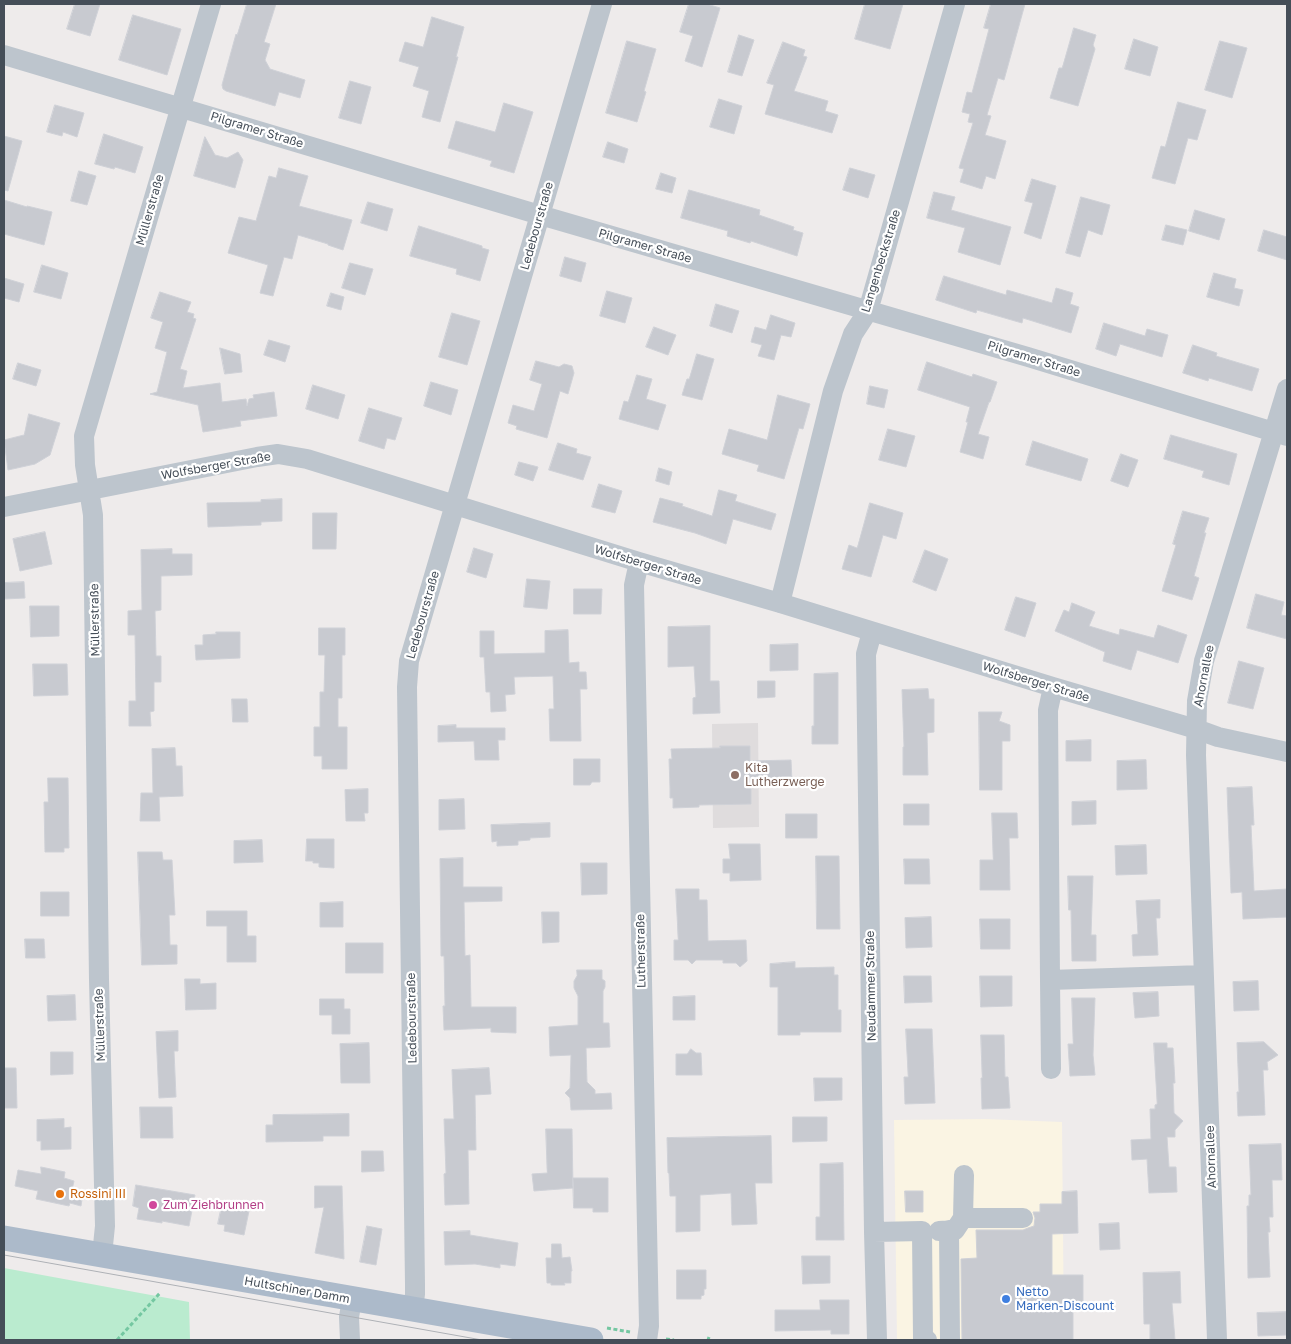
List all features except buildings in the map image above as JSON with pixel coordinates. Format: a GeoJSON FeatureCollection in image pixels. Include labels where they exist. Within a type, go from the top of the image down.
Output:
{"type":"FeatureCollection","features":[{"type":"Feature","properties":{"kind":"main road","name":"Hultschiner Damm"},"geometry":{"type":"LineString","coordinates":[[4,1238],[413,1309],[552,1337],[591,1340]]}},
{"type":"Feature","properties":{"kind":"street","name":"Müllerstraße"},"geometry":{"type":"LineString","coordinates":[[102,1255],[105,1226],[99,980],[93,515],[85,465],[84,436],[211,4]]}},
{"type":"Feature","properties":{"kind":"street","name":"Ledebourstraße"},"geometry":{"type":"LineString","coordinates":[[413,1309],[415,1284],[409,661],[602,4]]}},
{"type":"Feature","properties":{"kind":"street","name":"Langenbeckstraße"},"geometry":{"type":"LineString","coordinates":[[780,603],[833,391],[853,334],[868,311],[955,4]]}},
{"type":"Feature","properties":{"kind":"street","name":"Pilgramer Straße"},"geometry":{"type":"LineString","coordinates":[[4,55],[540,215],[1028,357],[1281,434]]}},
{"type":"Feature","properties":{"kind":"street","name":"Ahornallee"},"geometry":{"type":"LineString","coordinates":[[1218,1340],[1203,975],[1196,729],[1197,701],[1204,662],[1281,434],[1287,389]]}},
{"type":"Feature","properties":{"kind":"street","name":"Wolfsberger Straße"},"geometry":{"type":"LineString","coordinates":[[4,507],[257,457],[278,454],[307,459],[454,506],[780,603],[1218,737],[1287,752]]}},
{"type":"Feature","properties":{"kind":"street","name":"Lutherstraße"},"geometry":{"type":"LineString","coordinates":[[639,562],[634,585],[649,1326],[647,1340]]}},
{"type":"Feature","properties":{"kind":"street","name":"Neudammer Straße"},"geometry":{"type":"LineString","coordinates":[[872,632],[866,654],[877,1340]]}},
{"type":"Feature","properties":{"kind":"street"},"geometry":{"type":"LineString","coordinates":[[1052,1069],[1048,710],[1053,687]]}},
{"type":"Feature","properties":{"kind":"street"},"geometry":{"type":"LineString","coordinates":[[1050,980],[1203,975]]}},
{"type":"Feature","properties":{"kind":"street"},"geometry":{"type":"LineString","coordinates":[[950,1340],[956,1224],[964,1175]]}},
{"type":"Feature","properties":{"kind":"street"},"geometry":{"type":"LineString","coordinates":[[874,1232],[922,1231],[956,1224],[1023,1218]]}},
{"type":"Feature","properties":{"kind":"street"},"geometry":{"type":"LineString","coordinates":[[922,1231],[923,1339],[927,1340]]}},
{"type":"Feature","properties":{"kind":"street"},"geometry":{"type":"LineString","coordinates":[[350,1340],[352,1299]]}},
{"type":"Feature","properties":{"kind":"path"},"geometry":{"type":"LineString","coordinates":[[117,1340],[160,1293]]}},
{"type":"Feature","properties":{"kind":"shaded area","name":"Kita Lutherzwerge"},"geometry":{"type":"Polygon","coordinates":[[[758,723],[759,827],[713,828],[712,724],[758,723]]]}},
{"type":"Feature","properties":{"kind":"shaded area"},"geometry":{"type":"Polygon","coordinates":[[[985,1119],[1062,1122],[1064,1340],[897,1340],[894,1120],[985,1119]]]}},
{"type":"Feature","properties":{"kind":"green space"},"geometry":{"type":"Polygon","coordinates":[[[4,1268],[189,1302],[190,1340],[4,1340],[4,1268]]]}},
{"type":"Feature","properties":{"kind":"tram line"},"geometry":{"type":"LineString","coordinates":[[4,1255],[482,1340]]}},
{"type":"Feature","properties":{"kind":"place","name":"Kita Lutherzwerge"},"geometry":{"type":"Point","coordinates":[735,775]}},
{"type":"Feature","properties":{"kind":"place","name":"Rossini III"},"geometry":{"type":"Point","coordinates":[60,1194]}},
{"type":"Feature","properties":{"kind":"place","name":"Zum Ziehbrunnen"},"geometry":{"type":"Point","coordinates":[153,1205]}},
{"type":"Feature","properties":{"kind":"place","name":"Netto Marken-Discount"},"geometry":{"type":"Point","coordinates":[1006,1299]}}]}
